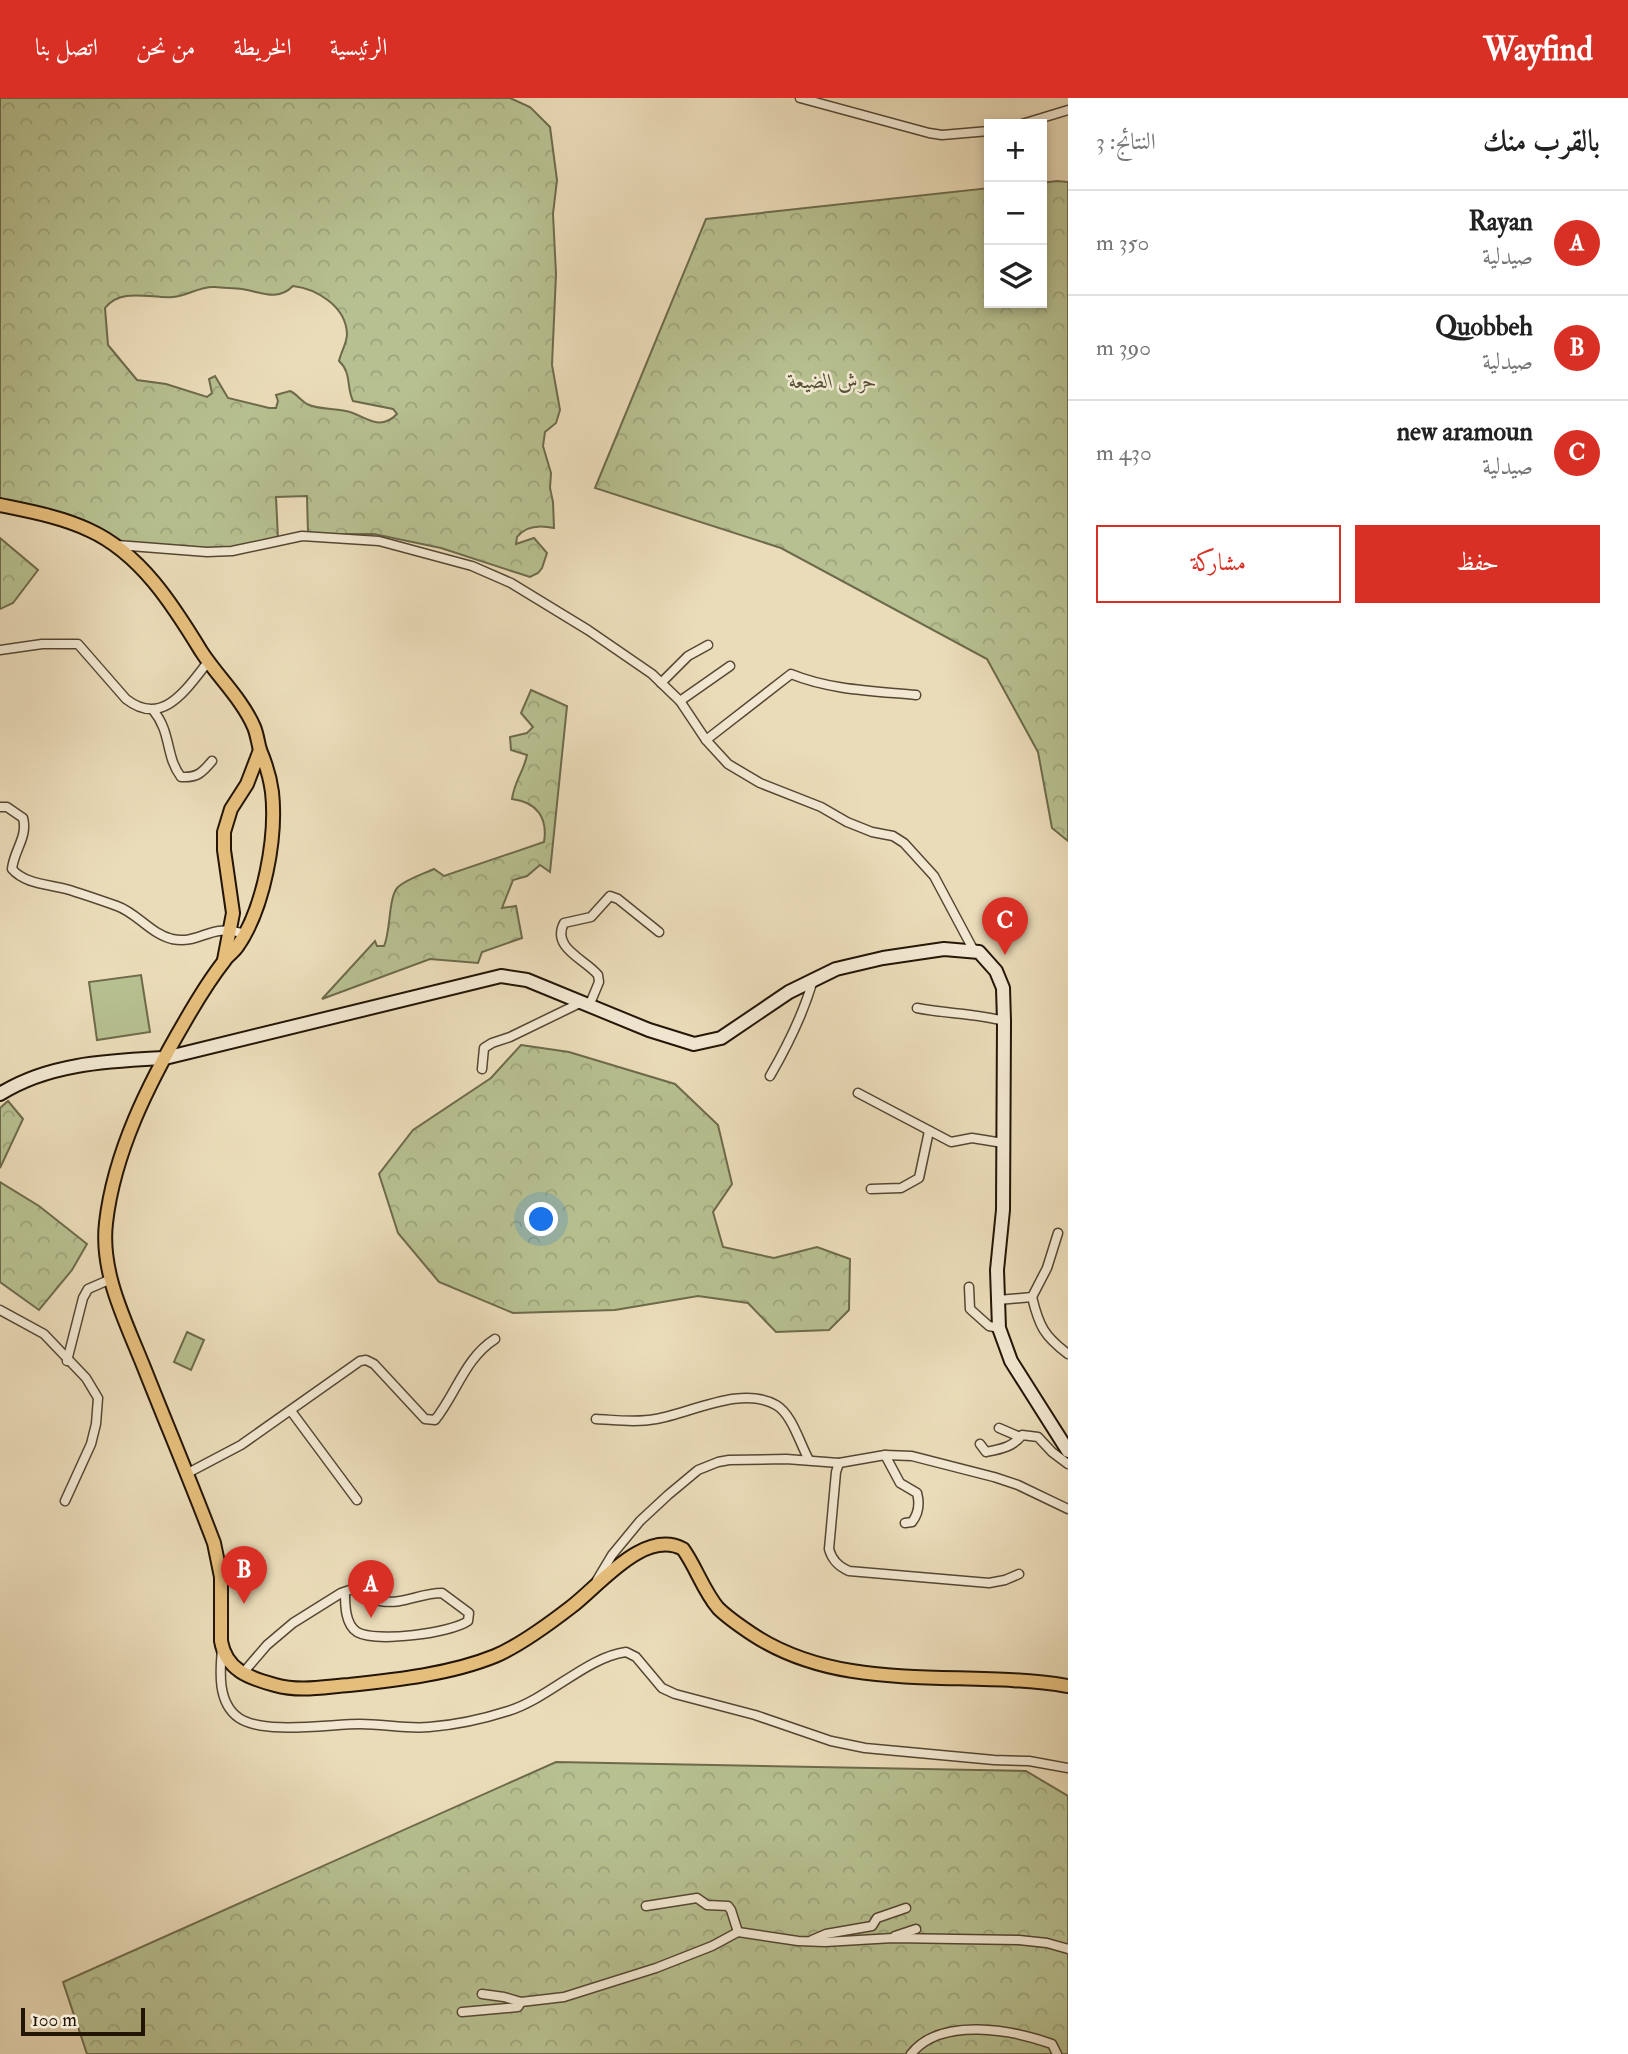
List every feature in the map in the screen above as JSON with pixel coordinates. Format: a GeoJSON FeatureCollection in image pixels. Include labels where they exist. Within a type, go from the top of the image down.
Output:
{"type":"FeatureCollection","features":[{"type":"Feature","properties":{"kind":"main road"},"geometry":{"type":"LineString","coordinates":[[0,505],[89,530],[114,544],[137,565],[175,609],[208,662],[249,716],[267,767],[272,792],[267,866],[252,919],[236,948],[224,960],[185,1021],[123,1150],[114,1182],[104,1245],[111,1279],[218,1554],[222,1649],[233,1667],[254,1680],[289,1688],[319,1689],[430,1674],[495,1656],[572,1606],[642,1550],[657,1545],[676,1545],[689,1557],[718,1607],[767,1643],[791,1655],[849,1671],[1068,1686]]}},
{"type":"Feature","properties":{"kind":"main road"},"geometry":{"type":"LineString","coordinates":[[224,960],[233,913],[224,832],[231,809],[247,784],[260,750]]}},
{"type":"Feature","properties":{"kind":"main road"},"geometry":{"type":"LineString","coordinates":[[233,913],[252,919]]}},
{"type":"Feature","properties":{"kind":"street"},"geometry":{"type":"LineString","coordinates":[[800,98],[929,133],[942,135],[984,131]]}},
{"type":"Feature","properties":{"kind":"street"},"geometry":{"type":"LineString","coordinates":[[1038,119],[1068,110]]}},
{"type":"Feature","properties":{"kind":"street"},"geometry":{"type":"LineString","coordinates":[[114,544],[207,552],[232,551],[302,536],[379,541],[472,566],[511,583],[589,630],[661,683],[680,701],[706,740],[728,764],[760,783],[821,807],[861,828],[893,836],[905,843],[934,876],[974,951],[990,963],[1003,988],[1003,1210],[997,1270],[999,1328],[1011,1361],[1068,1451]]}},
{"type":"Feature","properties":{"kind":"street"},"geometry":{"type":"LineString","coordinates":[[0,650],[41,644],[78,644],[126,699],[153,710],[163,723],[176,770],[181,777],[192,778],[200,775],[212,761]]}},
{"type":"Feature","properties":{"kind":"street"},"geometry":{"type":"LineString","coordinates":[[661,683],[688,656],[708,645]]}},
{"type":"Feature","properties":{"kind":"street"},"geometry":{"type":"LineString","coordinates":[[153,710],[172,703],[185,692],[208,662]]}},
{"type":"Feature","properties":{"kind":"street"},"geometry":{"type":"LineString","coordinates":[[680,701],[730,666]]}},
{"type":"Feature","properties":{"kind":"street"},"geometry":{"type":"LineString","coordinates":[[706,740],[791,674],[852,690],[916,695]]}},
{"type":"Feature","properties":{"kind":"street"},"geometry":{"type":"LineString","coordinates":[[0,807],[7,807],[23,818],[24,836],[13,859],[12,869],[17,875],[121,907],[171,939],[203,936],[213,930],[230,929],[244,934]]}},
{"type":"Feature","properties":{"kind":"street"},"geometry":{"type":"LineString","coordinates":[[482,1069],[484,1048],[492,1042],[584,1005],[599,982],[598,975],[563,943],[560,934],[564,923],[591,917],[610,896],[618,899],[659,932]]}},
{"type":"Feature","properties":{"kind":"street"},"geometry":{"type":"LineString","coordinates":[[0,1094],[31,1077],[52,1071],[119,1060],[165,1058],[501,976],[527,980],[584,1005],[681,1042],[694,1044],[721,1038],[754,1014],[836,969],[883,958],[944,949],[974,951]]}},
{"type":"Feature","properties":{"kind":"street"},"geometry":{"type":"LineString","coordinates":[[770,1076],[792,1039],[813,980]]}},
{"type":"Feature","properties":{"kind":"street"},"geometry":{"type":"LineString","coordinates":[[917,1008],[944,1014],[974,1014],[1004,1021]]}},
{"type":"Feature","properties":{"kind":"street"},"geometry":{"type":"LineString","coordinates":[[858,1093],[951,1142],[972,1138],[1003,1143]]}},
{"type":"Feature","properties":{"kind":"street"},"geometry":{"type":"LineString","coordinates":[[871,1189],[901,1188],[919,1178],[929,1131]]}},
{"type":"Feature","properties":{"kind":"street"},"geometry":{"type":"LineString","coordinates":[[1058,1233],[1047,1268],[1032,1297],[1038,1322],[1049,1340],[1068,1354]]}},
{"type":"Feature","properties":{"kind":"street"},"geometry":{"type":"LineString","coordinates":[[67,1361],[83,1298],[88,1289],[111,1279]]}},
{"type":"Feature","properties":{"kind":"street"},"geometry":{"type":"LineString","coordinates":[[969,1287],[970,1309],[989,1326],[999,1328]]}},
{"type":"Feature","properties":{"kind":"street"},"geometry":{"type":"LineString","coordinates":[[998,1300],[1032,1297]]}},
{"type":"Feature","properties":{"kind":"street"},"geometry":{"type":"LineString","coordinates":[[0,1310],[44,1334],[86,1378],[98,1398],[91,1444],[65,1501]]}},
{"type":"Feature","properties":{"kind":"street"},"geometry":{"type":"LineString","coordinates":[[186,1474],[241,1445],[356,1363],[366,1360],[374,1364],[425,1419],[435,1420],[448,1404],[471,1361],[485,1345],[495,1339]]}},
{"type":"Feature","properties":{"kind":"street"},"geometry":{"type":"LineString","coordinates":[[596,1419],[656,1419],[719,1402],[759,1399],[777,1405],[788,1415],[809,1460]]}},
{"type":"Feature","properties":{"kind":"street"},"geometry":{"type":"LineString","coordinates":[[291,1411],[357,1500]]}},
{"type":"Feature","properties":{"kind":"street"},"geometry":{"type":"LineString","coordinates":[[999,1427],[1020,1437]]}},
{"type":"Feature","properties":{"kind":"street"},"geometry":{"type":"LineString","coordinates":[[980,1444],[986,1452],[1002,1449],[1016,1442],[1022,1435],[1038,1437],[1068,1464]]}},
{"type":"Feature","properties":{"kind":"street"},"geometry":{"type":"LineString","coordinates":[[594,1586],[612,1555],[640,1521],[698,1470],[729,1460],[809,1460],[839,1463],[885,1455],[912,1456],[972,1470],[1018,1485],[1068,1509]]}},
{"type":"Feature","properties":{"kind":"street"},"geometry":{"type":"LineString","coordinates":[[885,1455],[900,1483],[917,1493],[920,1503],[917,1516],[912,1522],[905,1523]]}},
{"type":"Feature","properties":{"kind":"street"},"geometry":{"type":"LineString","coordinates":[[839,1463],[829,1549],[833,1558],[843,1568],[849,1571],[989,1583],[1019,1574]]}},
{"type":"Feature","properties":{"kind":"street"},"geometry":{"type":"LineString","coordinates":[[242,1674],[267,1645],[293,1623],[326,1601],[363,1585],[374,1572]]}},
{"type":"Feature","properties":{"kind":"street"},"geometry":{"type":"LineString","coordinates":[[345,1592],[349,1622],[356,1631],[369,1636],[389,1638],[453,1629],[468,1621],[469,1613],[442,1593],[396,1602],[374,1599],[355,1589]]}},
{"type":"Feature","properties":{"kind":"street"},"geometry":{"type":"LineString","coordinates":[[222,1649],[220,1677],[231,1709],[240,1718],[281,1727],[359,1724],[419,1728],[476,1719],[528,1704],[591,1666],[626,1652],[636,1657],[662,1688],[674,1694],[755,1714],[831,1741],[865,1748],[1029,1761],[1068,1768]]}},
{"type":"Feature","properties":{"kind":"street"},"geometry":{"type":"LineString","coordinates":[[646,1906],[696,1898],[707,1905],[728,1906],[738,1932]]}},
{"type":"Feature","properties":{"kind":"street"},"geometry":{"type":"LineString","coordinates":[[798,1941],[872,1926],[877,1918],[906,1908]]}},
{"type":"Feature","properties":{"kind":"street"},"geometry":{"type":"LineString","coordinates":[[889,1938],[916,1929]]}},
{"type":"Feature","properties":{"kind":"street"},"geometry":{"type":"LineString","coordinates":[[482,1994],[521,2002],[564,1997],[619,1982],[687,1956],[738,1932],[798,1941],[842,1942],[889,1938],[1019,1940],[1047,1943],[1068,1949]]}},
{"type":"Feature","properties":{"kind":"street"},"geometry":{"type":"LineString","coordinates":[[462,2012],[518,2007],[521,2002]]}},
{"type":"Feature","properties":{"kind":"street"},"geometry":{"type":"LineString","coordinates":[[911,2054],[918,2046],[935,2037],[972,2029],[1034,2037],[1052,2043],[1057,2054]]}},
{"type":"Feature","properties":{"kind":"green space"},"geometry":{"type":"Polygon","coordinates":[[[0,98],[510,98],[530,107],[550,127],[557,180],[553,214],[556,274],[552,365],[560,410],[556,423],[545,432],[543,446],[551,473],[554,528],[529,528],[517,537],[516,544],[534,538],[547,553],[538,573],[530,577],[441,548],[374,534],[308,534],[307,496],[276,497],[278,539],[208,551],[122,543],[0,506],[0,98]],[[293,286],[275,295],[209,287],[173,297],[137,295],[119,298],[105,308],[108,345],[137,380],[166,384],[207,397],[212,393],[209,379],[215,376],[228,398],[276,408],[276,395],[290,391],[312,406],[346,411],[378,422],[390,419],[397,414],[393,409],[353,401],[346,370],[339,361],[347,334],[342,316],[321,295],[293,286]]]}},
{"type":"Feature","properties":{"kind":"green space","name":"حرش الضيعة"},"geometry":{"type":"Polygon","coordinates":[[[1047,182],[1068,182],[1068,841],[1052,828],[1038,752],[987,659],[781,548],[595,488],[706,219],[984,189],[984,308],[1047,308],[1047,182]]]}},
{"type":"Feature","properties":{"kind":"green space"},"geometry":{"type":"Polygon","coordinates":[[[0,538],[38,570],[13,603],[0,609],[0,538]]]}},
{"type":"Feature","properties":{"kind":"green space"},"geometry":{"type":"Polygon","coordinates":[[[531,690],[567,706],[550,872],[540,865],[527,876],[513,880],[502,908],[516,906],[522,938],[482,952],[478,963],[430,959],[322,999],[375,941],[377,946],[384,946],[393,898],[402,884],[434,869],[444,876],[544,842],[544,826],[539,813],[528,804],[512,799],[527,755],[511,750],[510,737],[527,733],[533,727],[521,713],[531,690]]]}},
{"type":"Feature","properties":{"kind":"green space"},"geometry":{"type":"Polygon","coordinates":[[[141,975],[150,1032],[97,1040],[89,982],[141,975]]]}},
{"type":"Feature","properties":{"kind":"green space"},"geometry":{"type":"Polygon","coordinates":[[[521,1045],[569,1052],[675,1084],[718,1125],[732,1184],[713,1212],[723,1247],[774,1258],[817,1247],[850,1259],[849,1310],[829,1330],[776,1332],[748,1303],[698,1296],[615,1310],[513,1313],[439,1282],[398,1233],[379,1174],[413,1130],[491,1078],[521,1045]]]}},
{"type":"Feature","properties":{"kind":"green space"},"geometry":{"type":"Polygon","coordinates":[[[8,1101],[23,1119],[0,1168],[0,1108],[8,1101]]]}},
{"type":"Feature","properties":{"kind":"green space"},"geometry":{"type":"Polygon","coordinates":[[[0,1182],[39,1206],[87,1244],[72,1270],[39,1310],[0,1282],[0,1182]]]}},
{"type":"Feature","properties":{"kind":"green space"},"geometry":{"type":"Polygon","coordinates":[[[187,1332],[204,1340],[191,1370],[174,1362],[187,1332]]]}},
{"type":"Feature","properties":{"kind":"green space"},"geometry":{"type":"Polygon","coordinates":[[[556,1762],[1026,1771],[1068,1796],[1068,2054],[87,2054],[63,1982],[556,1762]]]}},
{"type":"Feature","properties":{"kind":"place","name":"new aramoun"},"geometry":{"type":"Point","coordinates":[1005,955]}},
{"type":"Feature","properties":{"kind":"place","name":"Quobbeh"},"geometry":{"type":"Point","coordinates":[244,1604]}},
{"type":"Feature","properties":{"kind":"place","name":"Rayan"},"geometry":{"type":"Point","coordinates":[371,1618]}}]}
